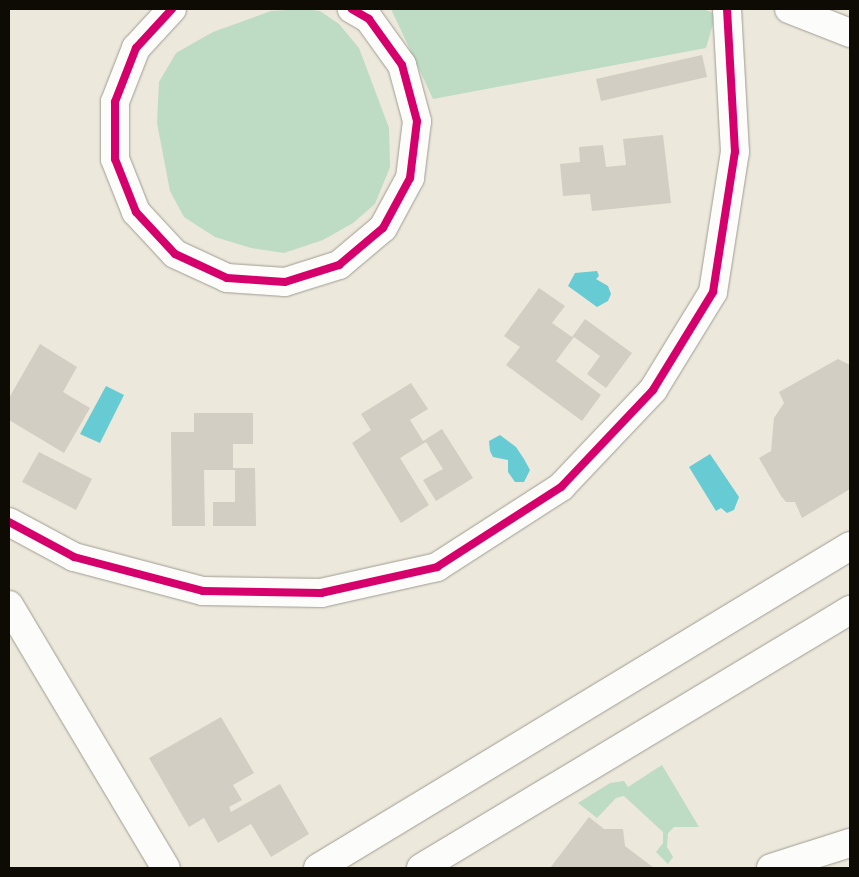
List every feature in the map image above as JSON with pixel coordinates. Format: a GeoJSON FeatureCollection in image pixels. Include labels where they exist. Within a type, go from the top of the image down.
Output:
{"type":"FeatureCollection","features":[{"type":"Feature","properties":{"kind":"street"},"geometry":{"type":"LineString","coordinates":[[172,9],[136,48],[115,102],[115,159],[136,212],[175,254],[228,278],[285,282],[339,265],[383,228],[410,178],[417,121],[402,65],[369,19],[352,9]]}},
{"type":"Feature","properties":{"kind":"street"},"geometry":{"type":"LineString","coordinates":[[9,522],[74,558],[202,591],[321,592],[437,567],[561,487],[653,390],[713,292],[736,152],[726,9]]}},
{"type":"Feature","properties":{"kind":"street"},"geometry":{"type":"LineString","coordinates":[[789,9],[850,33]]}},
{"type":"Feature","properties":{"kind":"street"},"geometry":{"type":"LineString","coordinates":[[318,868],[850,546]]}},
{"type":"Feature","properties":{"kind":"street"},"geometry":{"type":"LineString","coordinates":[[9,605],[166,868]]}},
{"type":"Feature","properties":{"kind":"street"},"geometry":{"type":"LineString","coordinates":[[421,868],[850,610]]}},
{"type":"Feature","properties":{"kind":"street"},"geometry":{"type":"LineString","coordinates":[[771,868],[850,843]]}},
{"type":"Feature","properties":{"kind":"green space"},"geometry":{"type":"Polygon","coordinates":[[[304,9],[320,11],[339,24],[359,48],[389,128],[390,167],[375,204],[353,223],[323,240],[284,253],[251,248],[215,237],[184,217],[170,191],[157,123],[159,82],[176,53],[213,32],[271,11],[304,9]]]}},
{"type":"Feature","properties":{"kind":"green space"},"geometry":{"type":"Polygon","coordinates":[[[391,9],[703,9],[716,14],[706,48],[433,99],[391,9]]]}},
{"type":"Feature","properties":{"kind":"green space"},"geometry":{"type":"Polygon","coordinates":[[[662,765],[699,827],[674,827],[668,833],[667,847],[673,857],[668,864],[656,852],[663,843],[663,832],[624,796],[616,798],[597,818],[578,803],[610,783],[624,781],[628,787],[662,765]]]}},
{"type":"Feature","properties":{"kind":"water"},"geometry":{"type":"Polygon","coordinates":[[[597,271],[599,276],[596,279],[608,286],[611,294],[608,301],[597,307],[568,286],[575,273],[597,271]]]}},
{"type":"Feature","properties":{"kind":"water"},"geometry":{"type":"Polygon","coordinates":[[[106,386],[124,395],[100,443],[80,434],[106,386]]]}},
{"type":"Feature","properties":{"kind":"water"},"geometry":{"type":"Polygon","coordinates":[[[500,435],[516,447],[530,470],[524,482],[515,482],[508,472],[508,460],[493,457],[489,441],[500,435]]]}},
{"type":"Feature","properties":{"kind":"water"},"geometry":{"type":"Polygon","coordinates":[[[710,454],[739,497],[734,510],[727,513],[721,508],[716,511],[689,467],[710,454]]]}},
{"type":"Feature","properties":{"kind":"building"},"geometry":{"type":"Polygon","coordinates":[[[702,55],[707,77],[601,101],[596,79],[702,55]]]}},
{"type":"Feature","properties":{"kind":"building"},"geometry":{"type":"Polygon","coordinates":[[[663,135],[671,203],[592,211],[590,194],[563,196],[560,164],[580,162],[579,147],[603,145],[606,167],[626,165],[623,139],[663,135]]]}},
{"type":"Feature","properties":{"kind":"building"},"geometry":{"type":"Polygon","coordinates":[[[539,288],[565,306],[552,323],[572,337],[585,319],[632,353],[606,388],[587,374],[600,356],[574,337],[556,361],[601,395],[582,421],[506,365],[520,347],[504,336],[539,288]]]}},
{"type":"Feature","properties":{"kind":"building"},"geometry":{"type":"Polygon","coordinates":[[[40,344],[77,367],[63,392],[90,408],[64,453],[9,420],[9,398],[40,344]]]}},
{"type":"Feature","properties":{"kind":"building"},"geometry":{"type":"Polygon","coordinates":[[[838,359],[850,365],[850,489],[802,518],[795,502],[786,502],[781,496],[759,458],[771,451],[774,418],[784,403],[779,392],[838,359]]]}},
{"type":"Feature","properties":{"kind":"building"},"geometry":{"type":"Polygon","coordinates":[[[411,383],[428,409],[410,420],[423,441],[442,429],[473,478],[436,501],[423,480],[443,469],[426,442],[400,458],[429,505],[401,523],[352,443],[371,430],[361,414],[411,383]]]}},
{"type":"Feature","properties":{"kind":"building"},"geometry":{"type":"Polygon","coordinates":[[[194,413],[253,413],[253,444],[233,444],[233,468],[255,468],[256,526],[213,526],[213,502],[235,502],[235,470],[204,470],[205,526],[172,526],[171,432],[194,432],[194,413]]]}},
{"type":"Feature","properties":{"kind":"building"},"geometry":{"type":"Polygon","coordinates":[[[39,452],[92,479],[76,510],[22,482],[39,452]]]}},
{"type":"Feature","properties":{"kind":"building"},"geometry":{"type":"Polygon","coordinates":[[[221,717],[254,773],[233,785],[242,800],[229,807],[231,812],[280,784],[309,834],[271,857],[251,824],[218,843],[204,818],[189,827],[149,758],[221,717]]]}},
{"type":"Feature","properties":{"kind":"building"},"geometry":{"type":"Polygon","coordinates":[[[589,817],[604,829],[623,829],[625,846],[654,868],[550,868],[589,817]]]}},
{"type":"Feature","properties":{"kind":"cycle path"},"geometry":{"type":"LineString","coordinates":[[172,9],[136,48],[115,102],[115,159],[136,212],[175,254],[227,278],[285,282],[339,265],[383,228],[410,178],[417,121],[402,65],[369,19],[352,9]]}},
{"type":"Feature","properties":{"kind":"cycle path"},"geometry":{"type":"LineString","coordinates":[[9,522],[74,557],[203,591],[321,593],[437,567],[561,487],[653,390],[713,292],[735,152],[727,9]]}}]}
